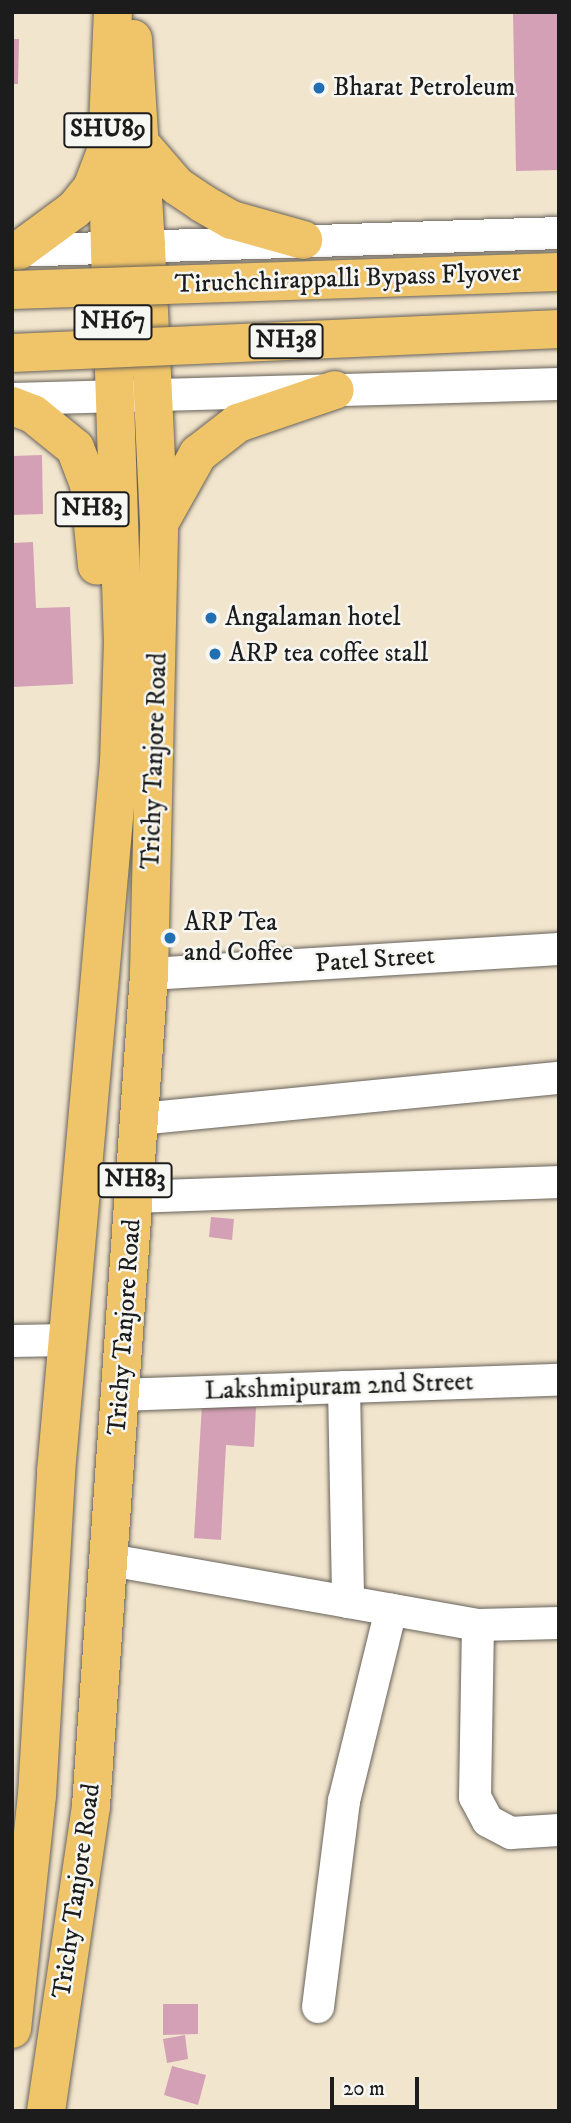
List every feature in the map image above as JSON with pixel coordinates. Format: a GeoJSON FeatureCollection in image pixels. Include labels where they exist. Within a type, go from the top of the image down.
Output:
{"type":"FeatureCollection","features":[{"type":"Feature","properties":{"kind":"main road","name":"SHU89"},"geometry":{"type":"LineString","coordinates":[[113,12],[128,246]]}},
{"type":"Feature","properties":{"kind":"main road","name":"SHU89"},"geometry":{"type":"LineString","coordinates":[[123,144],[130,12]]}},
{"type":"Feature","properties":{"kind":"main road"},"geometry":{"type":"LineString","coordinates":[[15,251],[75,209],[123,144],[177,186],[232,219],[303,240]]}},
{"type":"Feature","properties":{"kind":"main road","name":"Trichy Tanjore Road"},"geometry":{"type":"LineString","coordinates":[[12,2029],[37,1795],[56,1472],[119,762],[134,395],[128,246]]}},
{"type":"Feature","properties":{"kind":"main road","name":"Tiruchchirappalli Bypass Flyover"},"geometry":{"type":"LineString","coordinates":[[12,290],[559,272]]}},
{"type":"Feature","properties":{"kind":"main road","name":"NH38"},"geometry":{"type":"LineString","coordinates":[[12,353],[559,330]]}},
{"type":"Feature","properties":{"kind":"main road"},"geometry":{"type":"LineString","coordinates":[[159,523],[198,454],[228,431],[335,390]]}},
{"type":"Feature","properties":{"kind":"main road","name":"Trichy Tanjore Road"},"geometry":{"type":"LineString","coordinates":[[46,2111],[90,1805],[110,1560],[149,974],[159,523],[134,395]]}},
{"type":"Feature","properties":{"kind":"main road","name":"NH83"},"geometry":{"type":"LineString","coordinates":[[12,406],[44,422],[75,448],[89,484],[100,602],[123,642]]}},
{"type":"Feature","properties":{"kind":"street"},"geometry":{"type":"LineString","coordinates":[[15,251],[559,233]]}},
{"type":"Feature","properties":{"kind":"street"},"geometry":{"type":"LineString","coordinates":[[12,399],[559,384]]}},
{"type":"Feature","properties":{"kind":"street","name":"Patel Street"},"geometry":{"type":"LineString","coordinates":[[149,974],[559,949]]}},
{"type":"Feature","properties":{"kind":"street"},"geometry":{"type":"LineString","coordinates":[[139,1119],[559,1079]]}},
{"type":"Feature","properties":{"kind":"street"},"geometry":{"type":"LineString","coordinates":[[134,1196],[559,1182]]}},
{"type":"Feature","properties":{"kind":"street"},"geometry":{"type":"LineString","coordinates":[[12,1342],[69,1340]]}},
{"type":"Feature","properties":{"kind":"street","name":"Lakshmipuram 2nd Street"},"geometry":{"type":"LineString","coordinates":[[120,1395],[559,1380]]}},
{"type":"Feature","properties":{"kind":"street"},"geometry":{"type":"LineString","coordinates":[[344,1387],[348,1602]]}},
{"type":"Feature","properties":{"kind":"street"},"geometry":{"type":"LineString","coordinates":[[110,1560],[478,1625],[559,1623]]}},
{"type":"Feature","properties":{"kind":"street"},"geometry":{"type":"LineString","coordinates":[[318,2007],[344,1801],[391,1610]]}},
{"type":"Feature","properties":{"kind":"street"},"geometry":{"type":"LineString","coordinates":[[478,1625],[475,1797],[488,1821],[511,1833],[559,1830]]}},
{"type":"Feature","properties":{"kind":"building"},"geometry":{"type":"Polygon","coordinates":[[[513,12],[558,12],[559,170],[516,171],[513,12]]]}},
{"type":"Feature","properties":{"kind":"building"},"geometry":{"type":"Polygon","coordinates":[[[12,39],[19,39],[18,84],[12,84],[12,39]]]}},
{"type":"Feature","properties":{"kind":"building"},"geometry":{"type":"Polygon","coordinates":[[[42,455],[43,514],[12,515],[12,456],[42,455]]]}},
{"type":"Feature","properties":{"kind":"building"},"geometry":{"type":"Polygon","coordinates":[[[33,542],[36,608],[70,607],[73,684],[12,687],[12,543],[33,542]]]}},
{"type":"Feature","properties":{"kind":"building"},"geometry":{"type":"Polygon","coordinates":[[[211,1217],[234,1219],[232,1240],[209,1237],[211,1217]]]}},
{"type":"Feature","properties":{"kind":"building"},"geometry":{"type":"Polygon","coordinates":[[[202,1404],[256,1407],[254,1447],[226,1445],[221,1540],[194,1538],[202,1404]]]}},
{"type":"Feature","properties":{"kind":"building"},"geometry":{"type":"Polygon","coordinates":[[[163,2004],[198,2004],[198,2034],[163,2035],[163,2004]]]}},
{"type":"Feature","properties":{"kind":"building"},"geometry":{"type":"Polygon","coordinates":[[[185,2035],[188,2059],[167,2063],[163,2039],[185,2035]]]}},
{"type":"Feature","properties":{"kind":"building"},"geometry":{"type":"Polygon","coordinates":[[[172,2066],[206,2075],[198,2105],[164,2095],[172,2066]]]}},
{"type":"Feature","properties":{"kind":"place","name":"Bharat Petroleum"},"geometry":{"type":"Point","coordinates":[319,88]}},
{"type":"Feature","properties":{"kind":"place","name":"Angalaman hotel"},"geometry":{"type":"Point","coordinates":[211,618]}},
{"type":"Feature","properties":{"kind":"place","name":"ARP tea coffee stall"},"geometry":{"type":"Point","coordinates":[215,654]}},
{"type":"Feature","properties":{"kind":"place","name":"ARP Tea and Coffee"},"geometry":{"type":"Point","coordinates":[170,938]}}]}
